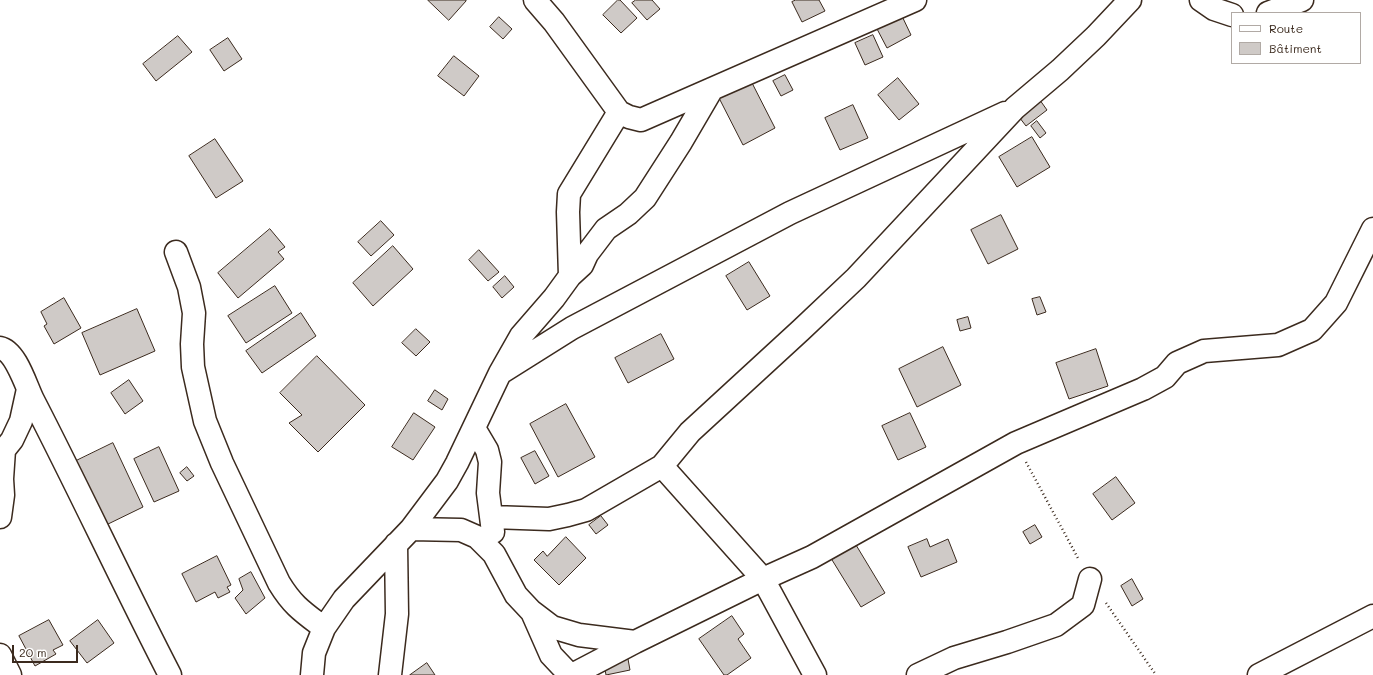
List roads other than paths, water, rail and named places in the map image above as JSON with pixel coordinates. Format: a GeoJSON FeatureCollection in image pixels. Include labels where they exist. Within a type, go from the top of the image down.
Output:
{"type":"FeatureCollection","features":[{"type":"Feature","properties":{"kind":"street"},"geometry":{"type":"LineString","coordinates":[[536,0],[554,22],[619,112],[629,117],[641,120],[915,0]]}},
{"type":"Feature","properties":{"kind":"street"},"geometry":{"type":"LineString","coordinates":[[492,517],[549,520],[586,510],[662,466],[690,432],[856,278],[1015,108],[1060,70],[1096,36],[1130,0]]}},
{"type":"Feature","properties":{"kind":"street"},"geometry":{"type":"LineString","coordinates":[[1201,0],[1214,9],[1231,15]]}},
{"type":"Feature","properties":{"kind":"street"},"geometry":{"type":"LineString","coordinates":[[1271,12],[1302,0]]}},
{"type":"Feature","properties":{"kind":"street"},"geometry":{"type":"LineString","coordinates":[[312,675],[314,653],[324,628],[344,599],[411,528],[447,481],[500,373],[521,336],[554,298],[570,276],[582,265],[587,254],[606,229],[628,214],[645,198],[681,142],[712,89]]}},
{"type":"Feature","properties":{"kind":"street"},"geometry":{"type":"LineString","coordinates":[[500,373],[572,328],[790,213],[1015,108]]}},
{"type":"Feature","properties":{"kind":"street"},"geometry":{"type":"LineString","coordinates":[[570,276],[568,212],[569,194],[619,112]]}},
{"type":"Feature","properties":{"kind":"street"},"geometry":{"type":"LineString","coordinates":[[531,611],[551,655],[571,675],[763,579],[812,557],[1016,443],[1165,377],[1178,363],[1204,351],[1278,345],[1312,330],[1336,303],[1373,229]]}},
{"type":"Feature","properties":{"kind":"street"},"geometry":{"type":"LineString","coordinates":[[176,252],[189,287],[194,313],[192,344],[193,367],[205,421],[222,463],[279,583],[296,607],[324,628]]}},
{"type":"Feature","properties":{"kind":"street"},"geometry":{"type":"LineString","coordinates":[[0,348],[4,349],[13,357],[75,481],[131,599],[170,675]]}},
{"type":"Feature","properties":{"kind":"street"},"geometry":{"type":"LineString","coordinates":[[0,517],[3,495],[2,479],[4,450],[12,440],[21,420],[28,389]]}},
{"type":"Feature","properties":{"kind":"street"},"geometry":{"type":"LineString","coordinates":[[474,428],[488,450],[490,462],[488,493],[492,517],[494,554]]}},
{"type":"Feature","properties":{"kind":"street"},"geometry":{"type":"LineString","coordinates":[[662,466],[763,579],[815,675]]}},
{"type":"Feature","properties":{"kind":"street"},"geometry":{"type":"LineString","coordinates":[[411,528],[461,530],[478,537],[494,554],[516,595],[531,611],[552,627],[579,635],[635,642]]}},
{"type":"Feature","properties":{"kind":"street"},"geometry":{"type":"LineString","coordinates":[[390,675],[397,614],[396,544]]}},
{"type":"Feature","properties":{"kind":"street"},"geometry":{"type":"LineString","coordinates":[[918,675],[954,658],[1056,625],[1083,605],[1090,579]]}},
{"type":"Feature","properties":{"kind":"street"},"geometry":{"type":"LineString","coordinates":[[1259,675],[1373,616]]}},
{"type":"Feature","properties":{"kind":"street"},"geometry":{"type":"LineString","coordinates":[[0,655],[10,675]]}}]}
